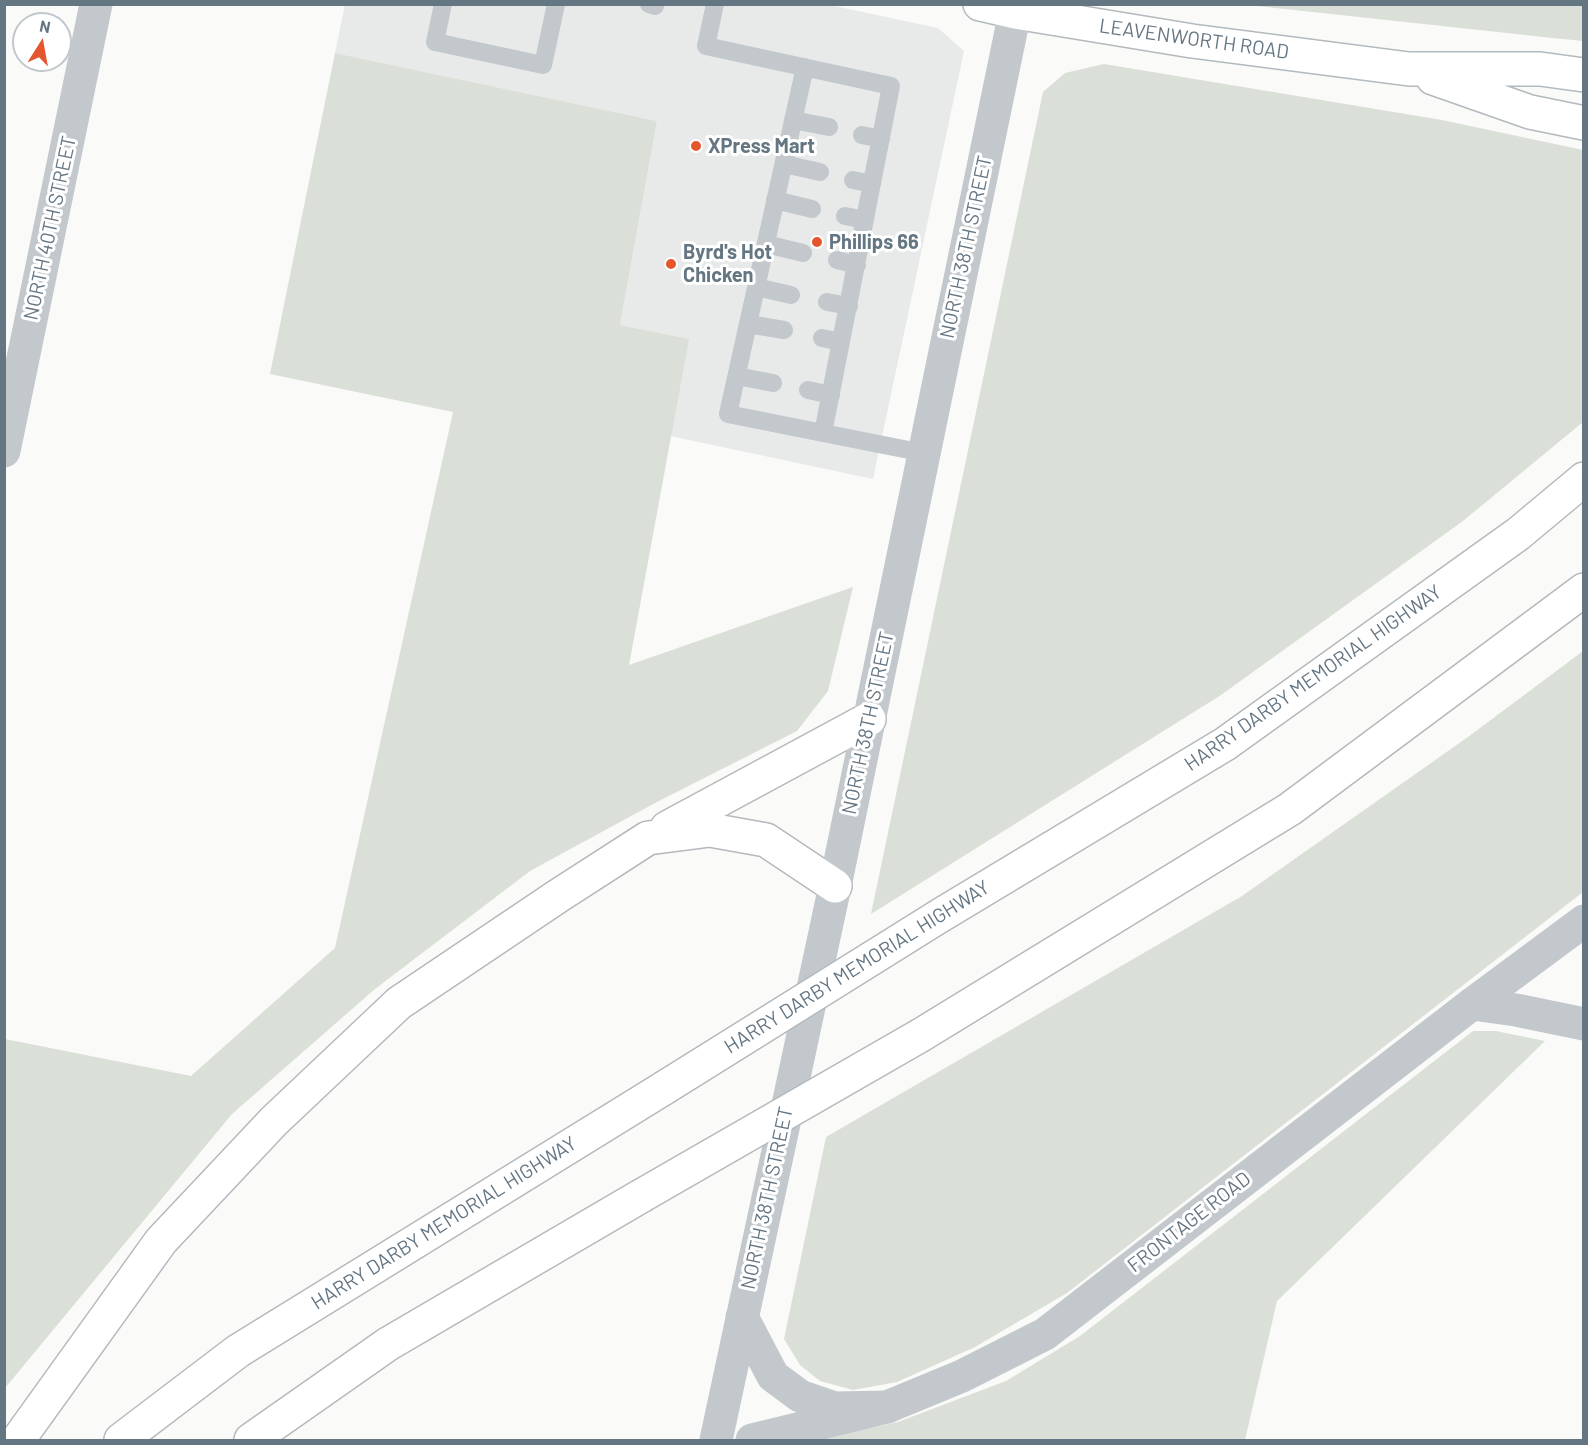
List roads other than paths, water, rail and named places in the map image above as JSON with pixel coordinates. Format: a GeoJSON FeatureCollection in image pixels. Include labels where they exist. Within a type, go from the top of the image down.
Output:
{"type":"FeatureCollection","features":[{"type":"Feature","properties":{"kind":"main road","name":"LEAVENWORTH ROAD"},"geometry":{"type":"LineString","coordinates":[[980,4],[1016,8],[1192,41],[1409,69],[1540,69],[1584,75]]}},
{"type":"Feature","properties":{"kind":"main road","name":"LEAVENWORTH ROAD"},"geometry":{"type":"LineString","coordinates":[[1409,69],[1530,112],[1584,123]]}},
{"type":"Feature","properties":{"kind":"main road","name":"HARRY DARBY MEMORIAL HIGHWAY"},"geometry":{"type":"LineString","coordinates":[[121,1440],[238,1351],[941,915],[1225,744],[1518,534],[1584,479]]}},
{"type":"Feature","properties":{"kind":"main road"},"geometry":{"type":"LineString","coordinates":[[251,1440],[388,1344],[921,1035],[1290,809],[1584,590]]}},
{"type":"Feature","properties":{"kind":"main road"},"geometry":{"type":"LineString","coordinates":[[18,1440],[161,1241],[274,1121],[399,1003],[648,838],[869,719]]}},
{"type":"Feature","properties":{"kind":"main road"},"geometry":{"type":"LineString","coordinates":[[648,838],[710,830],[766,840],[835,886]]}},
{"type":"Feature","properties":{"kind":"street","name":"NORTH 40TH STREET"},"geometry":{"type":"LineString","coordinates":[[4,451],[96,4]]}},
{"type":"Feature","properties":{"kind":"street","name":"NORTH 38TH STREET"},"geometry":{"type":"LineString","coordinates":[[716,1440],[835,886],[1016,8]]}},
{"type":"Feature","properties":{"kind":"street","name":"FRONTAGE ROAD"},"geometry":{"type":"LineString","coordinates":[[752,1440],[887,1407],[962,1376],[1045,1334],[1472,1004],[1584,921]]}},
{"type":"Feature","properties":{"kind":"street"},"geometry":{"type":"LineString","coordinates":[[1472,1004],[1516,1010],[1584,1024]]}},
{"type":"Feature","properties":{"kind":"street"},"geometry":{"type":"LineString","coordinates":[[742,1317],[773,1376],[800,1396],[835,1408],[887,1407]]}},
{"type":"Feature","properties":{"kind":"lane"},"geometry":{"type":"LineString","coordinates":[[443,4],[435,42],[543,65],[556,4]]}},
{"type":"Feature","properties":{"kind":"lane"},"geometry":{"type":"LineString","coordinates":[[715,4],[706,46],[891,86],[824,433]]}},
{"type":"Feature","properties":{"kind":"lane"},"geometry":{"type":"LineString","coordinates":[[805,67],[728,414],[924,453]]}},
{"type":"Feature","properties":{"kind":"lane"},"geometry":{"type":"LineString","coordinates":[[793,120],[829,128]]}},
{"type":"Feature","properties":{"kind":"lane"},"geometry":{"type":"LineString","coordinates":[[862,135],[881,139]]}},
{"type":"Feature","properties":{"kind":"lane"},"geometry":{"type":"LineString","coordinates":[[783,164],[820,172]]}},
{"type":"Feature","properties":{"kind":"lane"},"geometry":{"type":"LineString","coordinates":[[853,180],[872,184]]}},
{"type":"Feature","properties":{"kind":"lane"},"geometry":{"type":"LineString","coordinates":[[775,200],[812,209]]}},
{"type":"Feature","properties":{"kind":"lane"},"geometry":{"type":"LineString","coordinates":[[845,216],[865,220]]}},
{"type":"Feature","properties":{"kind":"lane"},"geometry":{"type":"LineString","coordinates":[[766,244],[803,253]]}},
{"type":"Feature","properties":{"kind":"lane"},"geometry":{"type":"LineString","coordinates":[[837,260],[857,265]]}},
{"type":"Feature","properties":{"kind":"lane"},"geometry":{"type":"LineString","coordinates":[[756,287],[791,295]]}},
{"type":"Feature","properties":{"kind":"lane"},"geometry":{"type":"LineString","coordinates":[[827,302],[849,306]]}},
{"type":"Feature","properties":{"kind":"lane"},"geometry":{"type":"LineString","coordinates":[[748,324],[784,330]]}},
{"type":"Feature","properties":{"kind":"lane"},"geometry":{"type":"LineString","coordinates":[[822,338],[841,342]]}},
{"type":"Feature","properties":{"kind":"lane"},"geometry":{"type":"LineString","coordinates":[[737,376],[773,383]]}},
{"type":"Feature","properties":{"kind":"lane"},"geometry":{"type":"LineString","coordinates":[[808,390],[831,395]]}},
{"type":"Feature","properties":{"kind":"place","name":"XPress Mart"},"geometry":{"type":"Point","coordinates":[696,146]}},
{"type":"Feature","properties":{"kind":"place","name":"Phillips 66"},"geometry":{"type":"Point","coordinates":[817,242]}},
{"type":"Feature","properties":{"kind":"place","name":"Byrd's Hot Chicken"},"geometry":{"type":"Point","coordinates":[671,264]}}]}
